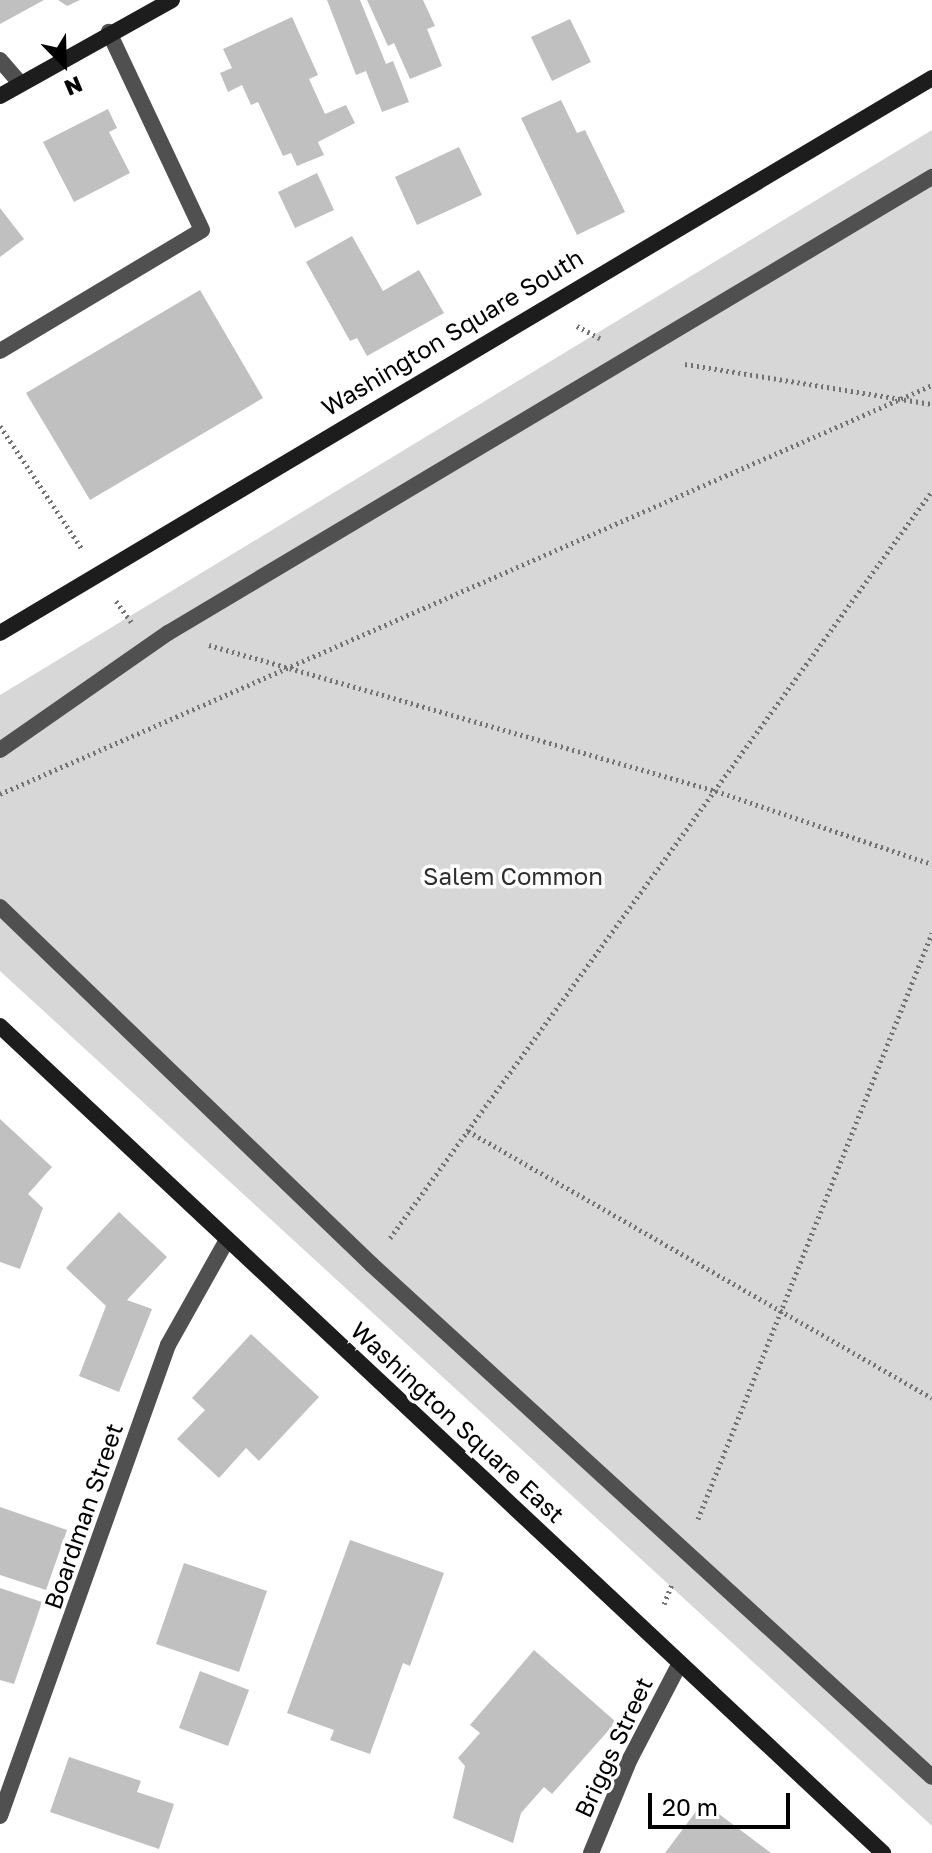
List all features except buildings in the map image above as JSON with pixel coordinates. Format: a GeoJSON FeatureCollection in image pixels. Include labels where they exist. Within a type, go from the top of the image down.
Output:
{"type":"FeatureCollection","features":[{"type":"Feature","properties":{"kind":"street"},"geometry":{"type":"LineString","coordinates":[[0,96],[109,32],[172,0]]}},
{"type":"Feature","properties":{"kind":"street"},"geometry":{"type":"LineString","coordinates":[[0,351],[202,230],[109,32]]}},
{"type":"Feature","properties":{"kind":"street"},"geometry":{"type":"LineString","coordinates":[[0,60],[20,83]]}},
{"type":"Feature","properties":{"kind":"street","name":"Washington Square South"},"geometry":{"type":"LineString","coordinates":[[0,633],[541,307],[932,78]]}},
{"type":"Feature","properties":{"kind":"street"},"geometry":{"type":"LineString","coordinates":[[0,750],[168,633],[932,177]]}},
{"type":"Feature","properties":{"kind":"street"},"geometry":{"type":"LineString","coordinates":[[0,907],[371,1264],[932,1777]]}},
{"type":"Feature","properties":{"kind":"street","name":"Washington Square East"},"geometry":{"type":"LineString","coordinates":[[0,1026],[883,1853]]}},
{"type":"Feature","properties":{"kind":"street","name":"Boardman Street"},"geometry":{"type":"LineString","coordinates":[[0,1816],[168,1345],[227,1240]]}},
{"type":"Feature","properties":{"kind":"street","name":"Briggs Street"},"geometry":{"type":"LineString","coordinates":[[591,1853],[630,1759],[680,1663]]}},
{"type":"Feature","properties":{"kind":"path"},"geometry":{"type":"LineString","coordinates":[[541,307],[633,355],[897,401],[932,404]]}},
{"type":"Feature","properties":{"kind":"path"},"geometry":{"type":"LineString","coordinates":[[0,794],[291,669],[932,385]]}},
{"type":"Feature","properties":{"kind":"path"},"geometry":{"type":"LineString","coordinates":[[0,426],[128,621],[716,791],[932,864]]}},
{"type":"Feature","properties":{"kind":"path"},"geometry":{"type":"LineString","coordinates":[[371,1264],[932,491]]}},
{"type":"Feature","properties":{"kind":"path"},"geometry":{"type":"LineString","coordinates":[[651,1636],[932,933]]}},
{"type":"Feature","properties":{"kind":"path"},"geometry":{"type":"LineString","coordinates":[[468,1131],[932,1398]]}},
{"type":"Feature","properties":{"kind":"green space","name":"Salem Common"},"geometry":{"type":"Polygon","coordinates":[[[932,130],[932,1826],[0,971],[0,695],[932,130]]]}}]}
